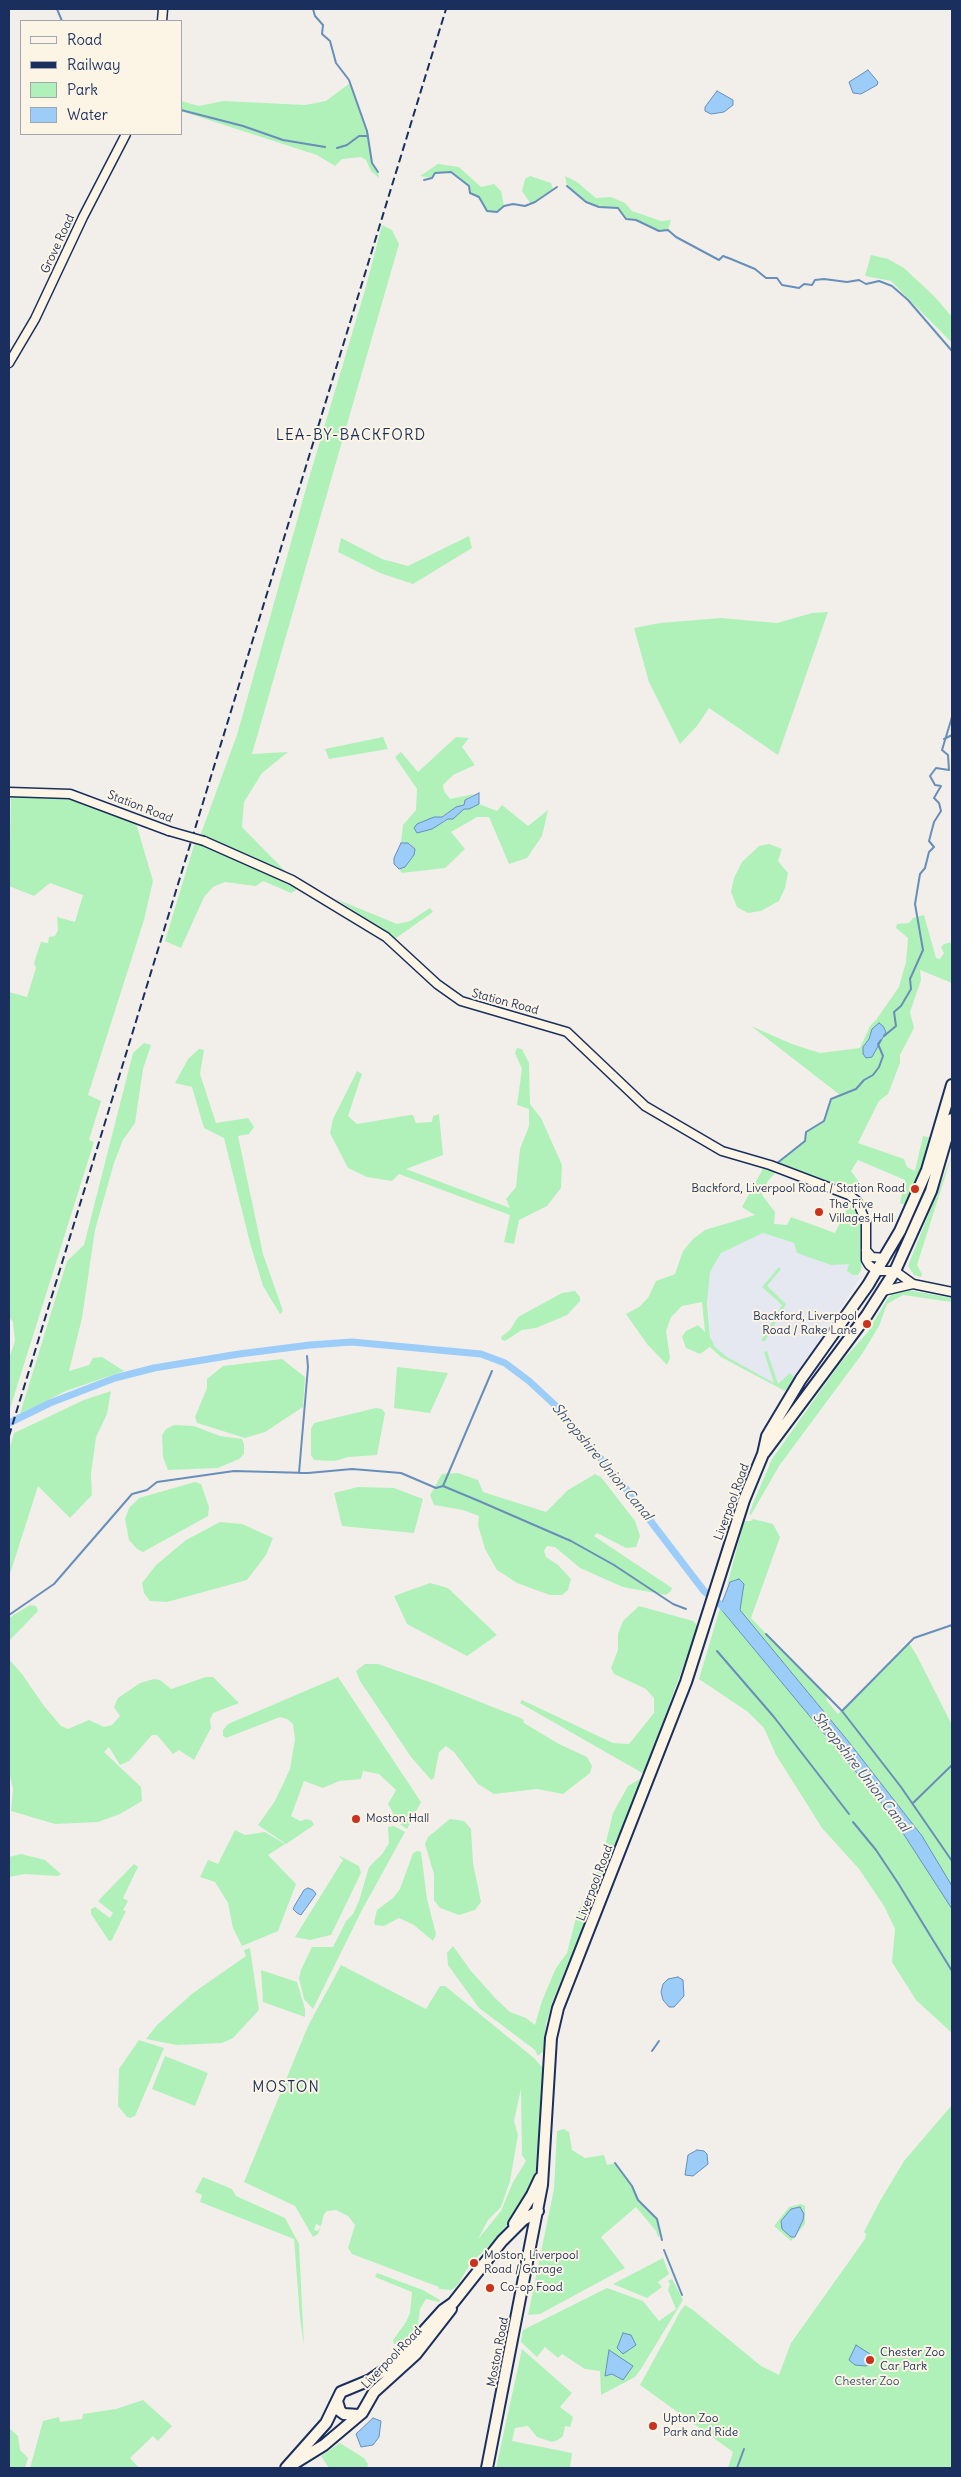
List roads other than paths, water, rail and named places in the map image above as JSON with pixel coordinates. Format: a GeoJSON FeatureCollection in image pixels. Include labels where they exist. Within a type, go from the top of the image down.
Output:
{"type":"FeatureCollection","features":[{"type":"Feature","properties":{"kind":"highway","name":"Liverpool Road"},"geometry":{"type":"LineString","coordinates":[[353,2387],[377,2376],[398,2360],[443,2310],[453,2303],[502,2241],[523,2220],[538,2211],[544,2165],[552,2038],[558,2008],[686,1682],[722,1566],[744,1500],[763,1454],[767,1436],[801,1379],[885,1258],[918,1194],[952,1085]]}},
{"type":"Feature","properties":{"kind":"highway","name":"Liverpool Road"},"geometry":{"type":"LineString","coordinates":[[763,1454],[775,1442],[808,1391],[883,1291],[895,1271],[931,1190],[952,1119]]}},
{"type":"Feature","properties":{"kind":"highway"},"geometry":{"type":"LineString","coordinates":[[502,2241],[532,2195],[544,2165]]}},
{"type":"Feature","properties":{"kind":"highway","name":"Moston Road"},"geometry":{"type":"LineString","coordinates":[[486,2468],[538,2211]]}},
{"type":"Feature","properties":{"kind":"highway","name":"Liverpool Road"},"geometry":{"type":"LineString","coordinates":[[366,2405],[377,2388],[402,2368],[424,2346],[449,2314],[453,2303]]}},
{"type":"Feature","properties":{"kind":"highway"},"geometry":{"type":"LineString","coordinates":[[353,2387],[365,2395],[366,2405],[359,2415],[324,2445],[286,2468],[326,2423],[344,2389],[353,2387]]}},
{"type":"Feature","properties":{"kind":"highway"},"geometry":{"type":"LineString","coordinates":[[337,2401],[344,2414],[359,2415]]}},
{"type":"Feature","properties":{"kind":"street","name":"Grove Road"},"geometry":{"type":"LineString","coordinates":[[9,363],[35,319],[83,217],[125,135]]}},
{"type":"Feature","properties":{"kind":"street","name":"Station Road"},"geometry":{"type":"LineString","coordinates":[[9,792],[70,794],[168,831],[204,841],[292,880],[386,938],[437,984],[461,1001],[567,1032],[645,1106],[722,1151],[770,1165],[849,1194],[857,1201],[866,1222],[866,1260],[877,1271]]}},
{"type":"Feature","properties":{"kind":"street"},"geometry":{"type":"LineString","coordinates":[[866,1250],[872,1257],[885,1258]]}},
{"type":"Feature","properties":{"kind":"street"},"geometry":{"type":"LineString","coordinates":[[877,1271],[895,1271],[914,1284],[952,1292]]}},
{"type":"Feature","properties":{"kind":"street"},"geometry":{"type":"LineString","coordinates":[[883,1291],[914,1284]]}},
{"type":"Feature","properties":{"kind":"water"},"geometry":{"type":"Polygon","coordinates":[[[868,70],[878,82],[877,85],[861,94],[853,93],[849,82],[868,70]]]}},
{"type":"Feature","properties":{"kind":"water"},"geometry":{"type":"Polygon","coordinates":[[[717,91],[733,100],[733,105],[724,112],[711,114],[705,111],[705,107],[717,91]]]}},
{"type":"Feature","properties":{"kind":"water"},"geometry":{"type":"Polygon","coordinates":[[[479,793],[479,804],[469,809],[464,809],[453,819],[448,819],[432,829],[417,833],[414,828],[417,824],[434,817],[442,817],[456,807],[464,805],[465,800],[479,793]]]}},
{"type":"Feature","properties":{"kind":"water"},"geometry":{"type":"Polygon","coordinates":[[[401,843],[408,843],[415,849],[414,855],[405,867],[399,869],[394,864],[394,858],[401,843]]]}},
{"type":"Feature","properties":{"kind":"water"},"geometry":{"type":"Polygon","coordinates":[[[879,1023],[886,1032],[872,1057],[866,1058],[863,1054],[863,1047],[869,1039],[872,1029],[879,1023]]]}},
{"type":"Feature","properties":{"kind":"water"},"geometry":{"type":"Polygon","coordinates":[[[739,1579],[744,1584],[740,1610],[848,1741],[922,1836],[952,1886],[952,1909],[890,1813],[720,1608],[730,1582],[739,1579]]]}},
{"type":"Feature","properties":{"kind":"water"},"geometry":{"type":"Polygon","coordinates":[[[308,1888],[316,1894],[301,1915],[293,1909],[304,1890],[308,1888]]]}},
{"type":"Feature","properties":{"kind":"water"},"geometry":{"type":"Polygon","coordinates":[[[678,1977],[683,1980],[684,1996],[674,2007],[669,2007],[663,2000],[661,1992],[663,1984],[668,1979],[678,1977]]]}},
{"type":"Feature","properties":{"kind":"water"},"geometry":{"type":"Polygon","coordinates":[[[697,2150],[704,2151],[707,2154],[708,2164],[693,2176],[685,2175],[688,2155],[697,2150]]]}},
{"type":"Feature","properties":{"kind":"water"},"geometry":{"type":"Polygon","coordinates":[[[800,2207],[804,2214],[803,2220],[795,2237],[791,2237],[782,2229],[781,2221],[791,2209],[800,2207]]]}},
{"type":"Feature","properties":{"kind":"water"},"geometry":{"type":"Polygon","coordinates":[[[623,2333],[631,2335],[636,2345],[623,2354],[617,2348],[623,2333]]]}},
{"type":"Feature","properties":{"kind":"water"},"geometry":{"type":"Polygon","coordinates":[[[856,2345],[873,2356],[870,2364],[866,2366],[855,2365],[849,2360],[856,2345]]]}},
{"type":"Feature","properties":{"kind":"water"},"geometry":{"type":"Polygon","coordinates":[[[609,2350],[633,2366],[623,2380],[612,2374],[605,2376],[609,2350]]]}},
{"type":"Feature","properties":{"kind":"water"},"geometry":{"type":"Polygon","coordinates":[[[373,2418],[381,2421],[379,2437],[373,2445],[361,2447],[356,2434],[373,2418]]]}},
{"type":"Feature","properties":{"kind":"waterway"},"geometry":{"type":"LineString","coordinates":[[57,9],[62,20]]}},
{"type":"Feature","properties":{"kind":"waterway"},"geometry":{"type":"LineString","coordinates":[[313,9],[315,16],[323,25],[322,34],[330,41],[336,63],[349,80],[367,131],[372,163],[378,172]]}},
{"type":"Feature","properties":{"kind":"waterway"},"geometry":{"type":"LineString","coordinates":[[182,110],[243,126],[283,140],[325,147]]}},
{"type":"Feature","properties":{"kind":"waterway"},"geometry":{"type":"LineString","coordinates":[[337,148],[347,145],[359,136],[368,136]]}},
{"type":"Feature","properties":{"kind":"waterway"},"geometry":{"type":"LineString","coordinates":[[424,180],[432,178],[435,173],[451,172],[469,186],[470,193],[479,197],[487,211],[497,212],[504,206],[513,204],[525,206],[535,202],[557,187]]}},
{"type":"Feature","properties":{"kind":"waterway"},"geometry":{"type":"LineString","coordinates":[[567,186],[586,202],[599,207],[618,208],[626,219],[636,220],[659,231],[668,230],[676,237],[719,260],[723,256],[731,259],[755,269],[766,278],[777,278],[782,285],[799,288],[804,284],[812,285],[815,280],[824,279],[847,282],[859,280],[866,284],[879,281],[892,286],[908,300],[952,351]]}},
{"type":"Feature","properties":{"kind":"waterway"},"geometry":{"type":"LineString","coordinates":[[884,1036],[896,1026],[894,1012],[901,1006],[911,989],[910,979],[923,950],[915,904],[920,874],[925,868],[929,852],[934,847],[929,841],[934,822],[941,811],[939,803],[934,798],[941,786],[935,785],[930,776],[936,768],[949,770],[948,755],[942,750],[952,717]]}},
{"type":"Feature","properties":{"kind":"waterway"},"geometry":{"type":"LineString","coordinates":[[944,739],[952,735]]}},
{"type":"Feature","properties":{"kind":"waterway"},"geometry":{"type":"LineString","coordinates":[[776,1164],[805,1141],[806,1132],[824,1121],[831,1099],[856,1089],[864,1080],[873,1075],[879,1067],[883,1056],[878,1044],[881,1040]]}},
{"type":"Feature","properties":{"kind":"waterway","name":"Shropshire Union Canal"},"geometry":{"type":"LineString","coordinates":[[9,1423],[50,1403],[115,1378],[154,1368],[239,1354],[352,1342],[481,1354],[505,1363],[529,1381],[556,1406],[623,1485],[704,1591],[727,1610]]}},
{"type":"Feature","properties":{"kind":"waterway"},"geometry":{"type":"LineString","coordinates":[[299,1473],[308,1367],[307,1356]]}},
{"type":"Feature","properties":{"kind":"waterway"},"geometry":{"type":"LineString","coordinates":[[443,1486],[492,1371]]}},
{"type":"Feature","properties":{"kind":"waterway"},"geometry":{"type":"LineString","coordinates":[[9,1615],[54,1584],[132,1494],[147,1490],[157,1482],[234,1471],[308,1473],[352,1469],[401,1473],[436,1488],[443,1486],[479,1501],[571,1541],[614,1565],[673,1604],[686,1609]]}},
{"type":"Feature","properties":{"kind":"waterway"},"geometry":{"type":"LineString","coordinates":[[842,1711],[914,1638],[952,1625]]}},
{"type":"Feature","properties":{"kind":"waterway"},"geometry":{"type":"LineString","coordinates":[[766,1634],[842,1711],[901,1787],[952,1861]]}},
{"type":"Feature","properties":{"kind":"waterway"},"geometry":{"type":"LineString","coordinates":[[717,1651],[774,1717],[849,1814]]}},
{"type":"Feature","properties":{"kind":"waterway"},"geometry":{"type":"LineString","coordinates":[[913,1803],[952,1765]]}},
{"type":"Feature","properties":{"kind":"waterway"},"geometry":{"type":"LineString","coordinates":[[853,1822],[876,1850],[898,1883],[952,1971]]}},
{"type":"Feature","properties":{"kind":"waterway"},"geometry":{"type":"LineString","coordinates":[[652,2051],[659,2041]]}},
{"type":"Feature","properties":{"kind":"waterway"},"geometry":{"type":"LineString","coordinates":[[615,2163],[632,2186],[638,2200],[657,2219],[662,2240]]}},
{"type":"Feature","properties":{"kind":"waterway"},"geometry":{"type":"LineString","coordinates":[[664,2250],[682,2295]]}},
{"type":"Feature","properties":{"kind":"waterway"},"geometry":{"type":"LineString","coordinates":[[737,2468],[744,2449]]}},
{"type":"Feature","properties":{"kind":"railway"},"geometry":{"type":"LineString","coordinates":[[9,1436],[446,9]]}},
{"type":"Feature","properties":{"kind":"place","name":"Backford, Liverpool Road / Station Road"},"geometry":{"type":"Point","coordinates":[915,1189]}},
{"type":"Feature","properties":{"kind":"place","name":"The Five Villages Hall"},"geometry":{"type":"Point","coordinates":[819,1212]}},
{"type":"Feature","properties":{"kind":"place","name":"Backford, Liverpool Road / Rake Lane"},"geometry":{"type":"Point","coordinates":[867,1324]}},
{"type":"Feature","properties":{"kind":"place","name":"Moston Hall"},"geometry":{"type":"Point","coordinates":[356,1819]}},
{"type":"Feature","properties":{"kind":"place","name":"Moston, Liverpool Road / Garage"},"geometry":{"type":"Point","coordinates":[474,2263]}},
{"type":"Feature","properties":{"kind":"place","name":"Co-op Food"},"geometry":{"type":"Point","coordinates":[490,2288]}},
{"type":"Feature","properties":{"kind":"place","name":"Chester Zoo Car Park"},"geometry":{"type":"Point","coordinates":[870,2360]}},
{"type":"Feature","properties":{"kind":"place","name":"Upton Zoo Park and Ride"},"geometry":{"type":"Point","coordinates":[653,2426]}},
{"type":"Feature","properties":{"kind":"district","name":"LEA-BY-BACKFORD"},"geometry":{"type":"Point","coordinates":[351,436]}},
{"type":"Feature","properties":{"kind":"district","name":"MOSTON"},"geometry":{"type":"Point","coordinates":[286,2088]}},
{"type":"Feature","properties":{"kind":"park label","name":"Chester Zoo"},"geometry":{"type":"Point","coordinates":[867,2382]}}]}
